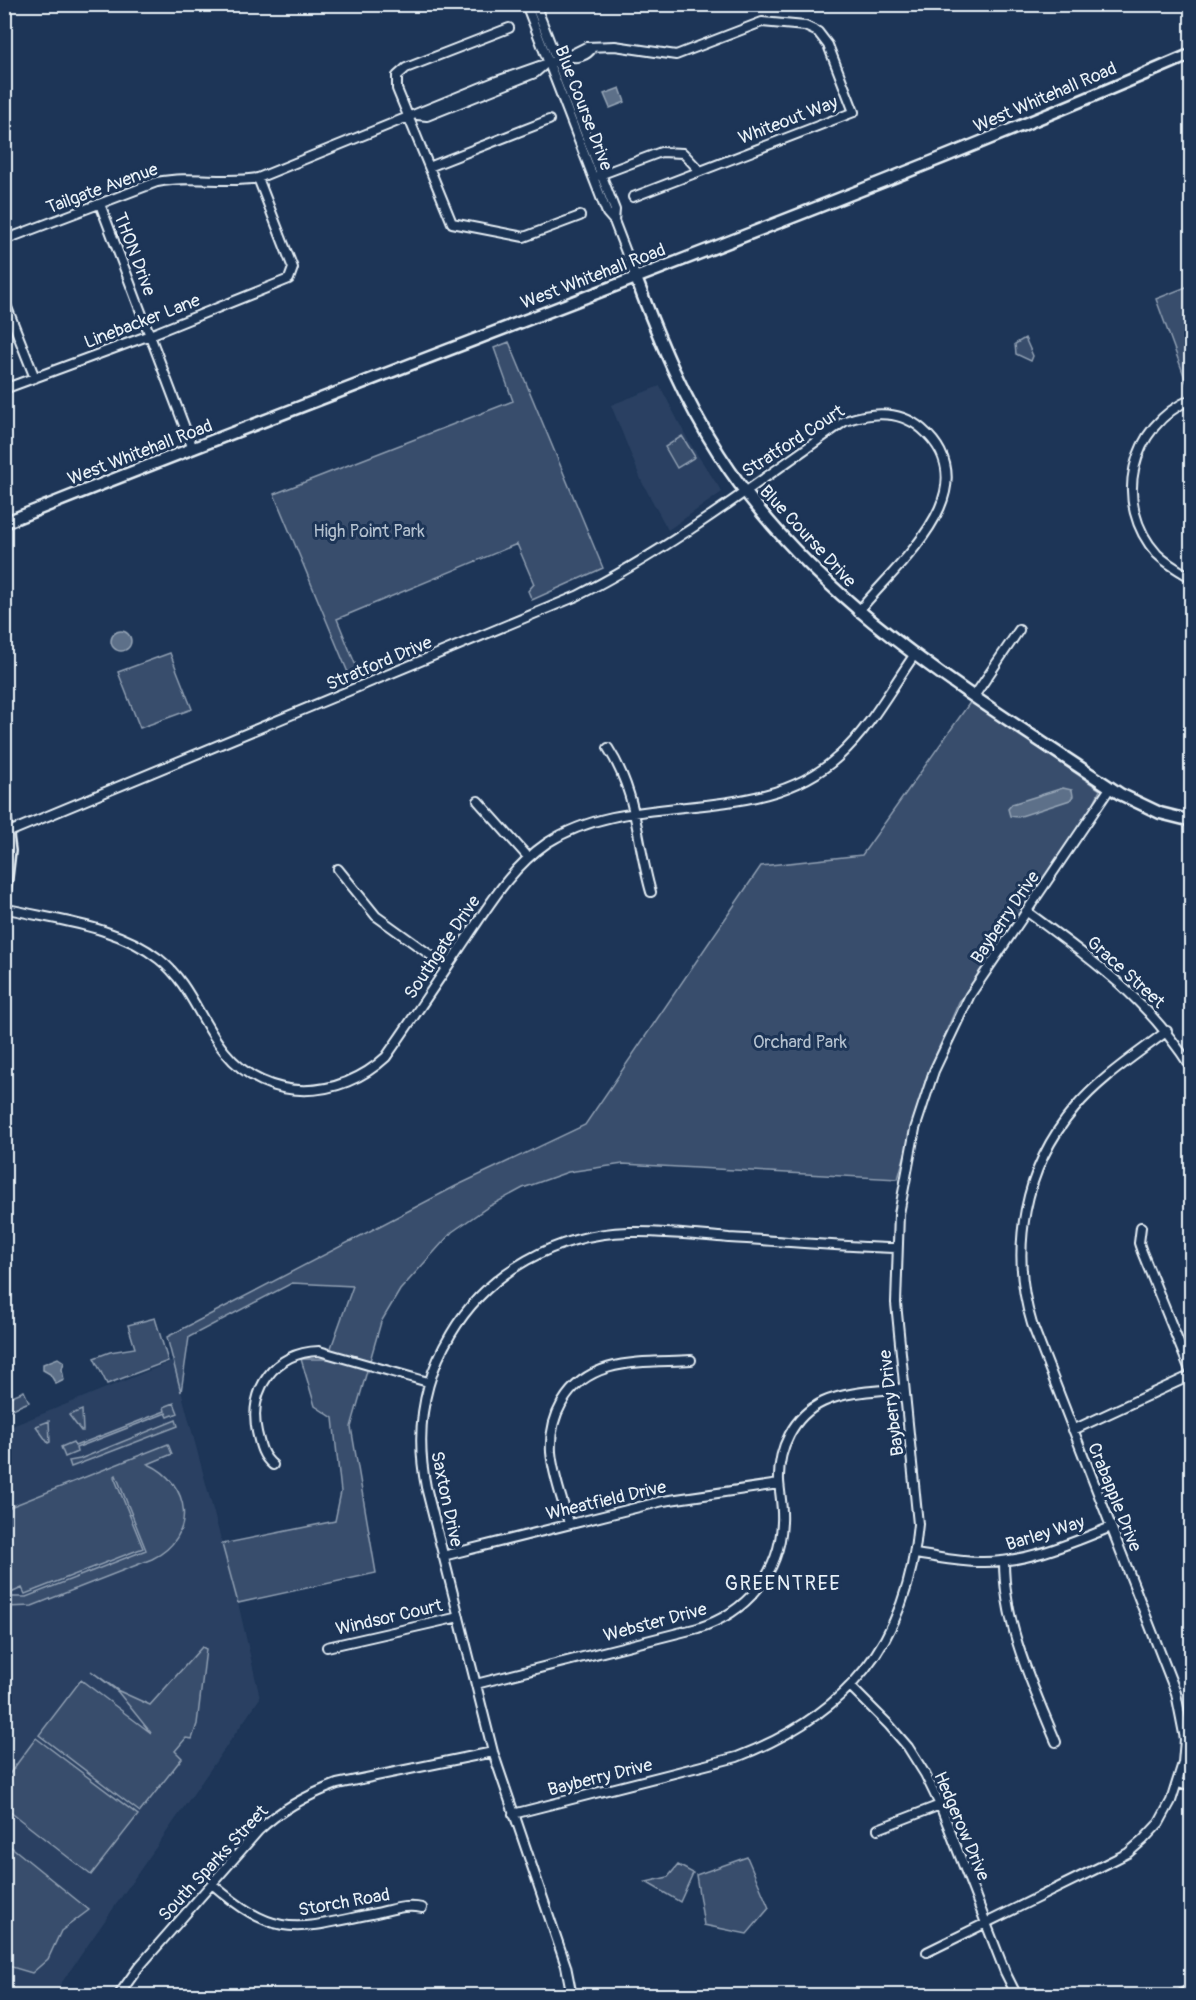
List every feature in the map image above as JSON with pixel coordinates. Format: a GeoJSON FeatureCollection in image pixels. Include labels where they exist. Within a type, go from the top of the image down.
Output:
{"type":"FeatureCollection","features":[{"type":"Feature","properties":{"kind":"main road","name":"West Whitehall Road"},"geometry":{"type":"LineString","coordinates":[[4,523],[636,278],[1040,118],[1191,54]]}},
{"type":"Feature","properties":{"kind":"main road","name":"Blue Course Drive"},"geometry":{"type":"LineString","coordinates":[[636,278],[682,390],[719,454],[745,491],[794,550],[858,612],[1110,788],[1150,809],[1191,821]]}},
{"type":"Feature","properties":{"kind":"main road"},"geometry":{"type":"LineString","coordinates":[[1181,1995],[1191,1989]]}},
{"type":"Feature","properties":{"kind":"street","name":"Blue Course Drive"},"geometry":{"type":"LineString","coordinates":[[526,4],[607,213],[614,221],[636,278]]}},
{"type":"Feature","properties":{"kind":"street","name":"Blue Course Drive"},"geometry":{"type":"LineString","coordinates":[[535,4],[549,63],[601,174],[615,210],[614,221]]}},
{"type":"Feature","properties":{"kind":"street","name":"Whiteout Way"},"geometry":{"type":"LineString","coordinates":[[549,63],[586,47],[615,46],[676,55],[762,22],[804,26],[825,39],[854,112],[633,197]]}},
{"type":"Feature","properties":{"kind":"street"},"geometry":{"type":"LineString","coordinates":[[509,28],[401,71],[397,76],[397,89],[414,116],[429,168],[449,218],[459,226],[524,237],[580,216]]}},
{"type":"Feature","properties":{"kind":"street","name":"Tailgate Avenue"},"geometry":{"type":"LineString","coordinates":[[4,240],[157,182],[176,178],[246,180],[258,178],[414,116],[427,116],[535,74],[549,63]]}},
{"type":"Feature","properties":{"kind":"street"},"geometry":{"type":"LineString","coordinates":[[429,168],[549,120]]}},
{"type":"Feature","properties":{"kind":"street"},"geometry":{"type":"LineString","coordinates":[[593,178],[662,152],[683,153],[699,170]]}},
{"type":"Feature","properties":{"kind":"street","name":"Linebacker Lane"},"geometry":{"type":"LineString","coordinates":[[4,389],[150,335],[289,279],[293,268],[258,178]]}},
{"type":"Feature","properties":{"kind":"street","name":"THON Drive"},"geometry":{"type":"LineString","coordinates":[[100,204],[193,449]]}},
{"type":"Feature","properties":{"kind":"street"},"geometry":{"type":"LineString","coordinates":[[4,300],[35,378]]}},
{"type":"Feature","properties":{"kind":"street"},"geometry":{"type":"LineString","coordinates":[[1191,399],[1165,415],[1149,432],[1136,457],[1131,488],[1134,513],[1147,540],[1161,558],[1191,578]]}},
{"type":"Feature","properties":{"kind":"street","name":"Stratford Court"},"geometry":{"type":"LineString","coordinates":[[745,491],[845,421],[861,415],[896,416],[923,430],[940,453],[946,470],[945,498],[933,524],[858,612]]}},
{"type":"Feature","properties":{"kind":"street","name":"Stratford Drive"},"geometry":{"type":"LineString","coordinates":[[9,832],[577,596],[620,574],[745,491]]}},
{"type":"Feature","properties":{"kind":"street"},"geometry":{"type":"LineString","coordinates":[[975,695],[1019,630]]}},
{"type":"Feature","properties":{"kind":"street","name":"Southgate Drive"},"geometry":{"type":"LineString","coordinates":[[4,909],[110,933],[145,949],[167,966],[185,987],[214,1036],[240,1068],[266,1083],[292,1090],[333,1088],[347,1084],[374,1068],[398,1041],[496,893],[526,858],[566,833],[590,824],[635,814],[756,797],[796,785],[823,770],[853,743],[915,654]]}},
{"type":"Feature","properties":{"kind":"street"},"geometry":{"type":"LineString","coordinates":[[608,748],[625,777],[651,892]]}},
{"type":"Feature","properties":{"kind":"street","name":"Bayberry Drive"},"geometry":{"type":"LineString","coordinates":[[513,1814],[754,1750],[801,1728],[827,1710],[851,1687],[887,1634],[899,1608],[915,1554],[917,1501],[896,1303],[897,1248],[906,1171],[915,1129],[934,1071],[970,995],[1110,788]]}},
{"type":"Feature","properties":{"kind":"street"},"geometry":{"type":"LineString","coordinates":[[478,801],[526,858]]}},
{"type":"Feature","properties":{"kind":"street"},"geometry":{"type":"LineString","coordinates":[[4,805],[9,832],[10,867],[4,903]]}},
{"type":"Feature","properties":{"kind":"street"},"geometry":{"type":"LineString","coordinates":[[338,869],[376,916],[447,968]]}},
{"type":"Feature","properties":{"kind":"street","name":"Grace Street"},"geometry":{"type":"LineString","coordinates":[[1026,911],[1120,981],[1167,1031],[1191,1070]]}},
{"type":"Feature","properties":{"kind":"street","name":"Crabapple Drive"},"geometry":{"type":"LineString","coordinates":[[927,1952],[1128,1852],[1159,1823],[1178,1782],[1185,1739],[1176,1694],[1032,1324],[1025,1296],[1021,1242],[1026,1206],[1036,1173],[1049,1146],[1076,1107],[1167,1031]]}},
{"type":"Feature","properties":{"kind":"street"},"geometry":{"type":"LineString","coordinates":[[1072,1430],[1191,1375],[1140,1248],[1141,1227]]}},
{"type":"Feature","properties":{"kind":"street","name":"Saxton Drive"},"geometry":{"type":"LineString","coordinates":[[572,1995],[566,1966],[493,1752],[422,1466],[421,1418],[428,1382],[441,1351],[456,1325],[490,1286],[520,1263],[576,1239],[629,1232],[897,1248]]}},
{"type":"Feature","properties":{"kind":"street"},"geometry":{"type":"LineString","coordinates":[[273,1465],[261,1449],[254,1418],[255,1405],[266,1377],[284,1360],[303,1353],[319,1351],[428,1382]]}},
{"type":"Feature","properties":{"kind":"street"},"geometry":{"type":"LineString","coordinates":[[568,1524],[551,1453],[552,1429],[566,1396],[588,1376],[610,1366],[691,1360]]}},
{"type":"Feature","properties":{"kind":"street","name":"Webster Drive"},"geometry":{"type":"LineString","coordinates":[[476,1684],[698,1628],[714,1623],[741,1607],[762,1585],[775,1560],[782,1522],[779,1484],[782,1453],[795,1425],[813,1408],[837,1398],[904,1388]]}},
{"type":"Feature","properties":{"kind":"street","name":"Wheatfield Drive"},"geometry":{"type":"LineString","coordinates":[[443,1556],[663,1501],[779,1484]]}},
{"type":"Feature","properties":{"kind":"street","name":"Barley Way"},"geometry":{"type":"LineString","coordinates":[[915,1554],[950,1560],[1004,1561],[1030,1557],[1111,1527]]}},
{"type":"Feature","properties":{"kind":"street"},"geometry":{"type":"LineString","coordinates":[[1004,1561],[1006,1593],[1018,1647],[1056,1742]]}},
{"type":"Feature","properties":{"kind":"street","name":"Windsor Court"},"geometry":{"type":"LineString","coordinates":[[327,1647],[459,1617]]}},
{"type":"Feature","properties":{"kind":"street","name":"Hedgerow Drive"},"geometry":{"type":"LineString","coordinates":[[851,1687],[908,1747],[940,1805],[1017,1995]]}},
{"type":"Feature","properties":{"kind":"street","name":"South Sparks Street"},"geometry":{"type":"LineString","coordinates":[[118,1995],[138,1968],[267,1823],[298,1801],[317,1791],[337,1785],[493,1752]]}},
{"type":"Feature","properties":{"kind":"street"},"geometry":{"type":"LineString","coordinates":[[1178,1782],[1191,1787]]}},
{"type":"Feature","properties":{"kind":"street"},"geometry":{"type":"LineString","coordinates":[[878,1829],[940,1805]]}},
{"type":"Feature","properties":{"kind":"street","name":"Storch Road"},"geometry":{"type":"LineString","coordinates":[[212,1884],[246,1912],[269,1923],[288,1927],[310,1926],[404,1907],[422,1908]]}},
{"type":"Feature","properties":{"kind":"shaded area"},"geometry":{"type":"Polygon","coordinates":[[[620,88],[625,102],[610,108],[604,94],[620,88]]]}},
{"type":"Feature","properties":{"kind":"shaded area"},"geometry":{"type":"Polygon","coordinates":[[[660,386],[689,442],[722,492],[668,530],[642,482],[611,405],[660,386]]]}},
{"type":"Feature","properties":{"kind":"shaded area"},"geometry":{"type":"Polygon","coordinates":[[[117,631],[125,631],[131,637],[131,645],[125,651],[117,651],[111,645],[111,637],[117,631]]]}},
{"type":"Feature","properties":{"kind":"shaded area"},"geometry":{"type":"Polygon","coordinates":[[[1063,788],[1072,790],[1073,796],[1070,800],[1018,817],[1010,816],[1008,809],[1012,804],[1063,788]]]}},
{"type":"Feature","properties":{"kind":"shaded area"},"geometry":{"type":"Polygon","coordinates":[[[58,1358],[64,1362],[62,1369],[64,1380],[56,1384],[50,1374],[43,1370],[43,1364],[58,1358]]]}},
{"type":"Feature","properties":{"kind":"shaded area"},"geometry":{"type":"Polygon","coordinates":[[[173,1361],[238,1603],[260,1698],[53,1995],[5,1996],[5,1429],[173,1361]]]}},
{"type":"Feature","properties":{"kind":"green space"},"geometry":{"type":"Polygon","coordinates":[[[1191,285],[1191,388],[1189,389],[1156,299],[1191,285]]]}},
{"type":"Feature","properties":{"kind":"green space"},"geometry":{"type":"Polygon","coordinates":[[[1025,338],[1033,356],[1031,361],[1016,354],[1015,344],[1025,338]]]}},
{"type":"Feature","properties":{"kind":"green space","name":"High Point Park"},"geometry":{"type":"Polygon","coordinates":[[[509,342],[603,568],[532,600],[528,591],[534,584],[517,544],[337,619],[358,671],[349,675],[274,494],[513,401],[494,348],[509,342]]]}},
{"type":"Feature","properties":{"kind":"green space"},"geometry":{"type":"Polygon","coordinates":[[[682,436],[695,457],[677,468],[665,447],[682,436]]]}},
{"type":"Feature","properties":{"kind":"green space"},"geometry":{"type":"Polygon","coordinates":[[[170,653],[192,709],[140,728],[118,672],[170,653]]]}},
{"type":"Feature","properties":{"kind":"green space","name":"Orchard Park"},"geometry":{"type":"Polygon","coordinates":[[[971,701],[1100,790],[1093,805],[959,1002],[927,1075],[898,1179],[623,1164],[568,1172],[523,1188],[488,1207],[452,1232],[400,1290],[381,1322],[351,1427],[376,1573],[238,1603],[222,1544],[335,1521],[341,1492],[333,1418],[315,1406],[301,1359],[327,1359],[353,1286],[292,1283],[189,1337],[181,1392],[167,1337],[456,1186],[585,1125],[761,866],[862,855],[971,701]]]}},
{"type":"Feature","properties":{"kind":"green space"},"geometry":{"type":"Polygon","coordinates":[[[155,1318],[168,1361],[107,1384],[94,1358],[110,1352],[135,1348],[128,1325],[155,1318]]]}},
{"type":"Feature","properties":{"kind":"green space"},"geometry":{"type":"Polygon","coordinates":[[[24,1391],[29,1402],[5,1412],[5,1399],[24,1391]]]}},
{"type":"Feature","properties":{"kind":"green space"},"geometry":{"type":"Polygon","coordinates":[[[174,1403],[178,1413],[168,1417],[166,1413],[76,1448],[77,1452],[65,1457],[61,1447],[73,1442],[75,1446],[165,1411],[164,1407],[174,1403]]]}},
{"type":"Feature","properties":{"kind":"green space"},"geometry":{"type":"Polygon","coordinates":[[[82,1410],[83,1431],[81,1431],[69,1415],[82,1410]]]}},
{"type":"Feature","properties":{"kind":"green space"},"geometry":{"type":"Polygon","coordinates":[[[176,1420],[178,1426],[71,1467],[69,1461],[80,1459],[176,1420]]]}},
{"type":"Feature","properties":{"kind":"green space"},"geometry":{"type":"Polygon","coordinates":[[[49,1421],[50,1442],[48,1443],[36,1426],[49,1421]]]}},
{"type":"Feature","properties":{"kind":"green space"},"geometry":{"type":"Polygon","coordinates":[[[168,1444],[172,1454],[148,1464],[173,1484],[180,1497],[183,1510],[182,1524],[177,1538],[167,1549],[152,1559],[32,1606],[5,1607],[5,1597],[26,1597],[146,1550],[116,1475],[114,1477],[143,1548],[25,1594],[22,1588],[11,1593],[5,1576],[5,1509],[168,1444]]]}},
{"type":"Feature","properties":{"kind":"green space"},"geometry":{"type":"Polygon","coordinates":[[[202,1647],[206,1649],[197,1724],[192,1739],[186,1738],[175,1751],[182,1758],[140,1812],[39,1735],[81,1680],[151,1733],[118,1692],[91,1671],[119,1691],[150,1705],[202,1647]]]}},
{"type":"Feature","properties":{"kind":"green space"},"geometry":{"type":"Polygon","coordinates":[[[36,1738],[138,1815],[91,1875],[5,1808],[5,1780],[36,1738]]]}},
{"type":"Feature","properties":{"kind":"green space"},"geometry":{"type":"Polygon","coordinates":[[[4,1841],[89,1910],[61,1931],[48,1959],[32,1973],[5,1965],[4,1841]]]}},
{"type":"Feature","properties":{"kind":"green space"},"geometry":{"type":"Polygon","coordinates":[[[747,1857],[769,1908],[747,1934],[704,1925],[696,1875],[747,1857]]]}},
{"type":"Feature","properties":{"kind":"green space"},"geometry":{"type":"Polygon","coordinates":[[[678,1865],[693,1873],[680,1902],[646,1882],[668,1877],[678,1865]]]}},
{"type":"Feature","properties":{"kind":"district","name":"GREENTREE"},"geometry":{"type":"Point","coordinates":[783,1583]}}]}
